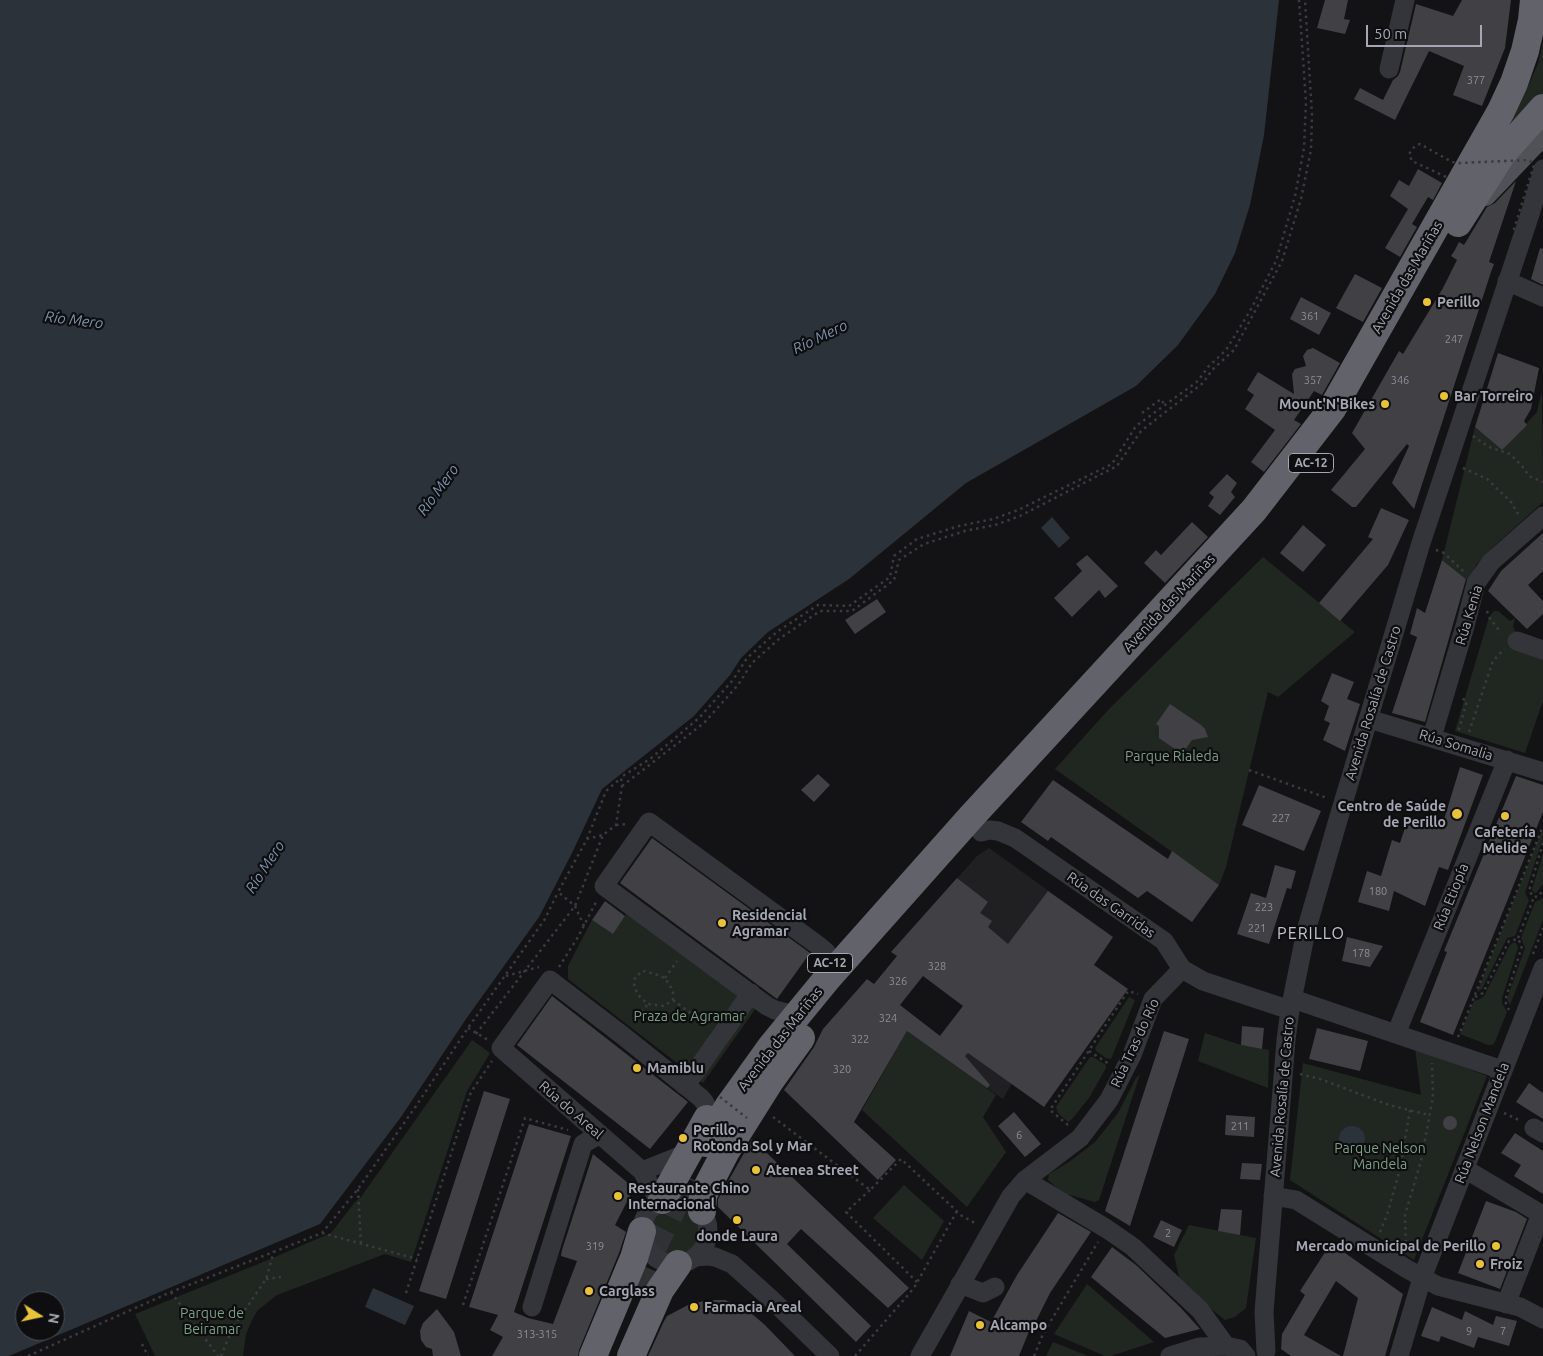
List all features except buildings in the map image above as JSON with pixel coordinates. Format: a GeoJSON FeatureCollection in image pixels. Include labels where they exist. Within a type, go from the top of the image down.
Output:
{"type":"FeatureCollection","features":[{"type":"Feature","properties":{"kind":"highway","name":"Avenida das Mariñas"},"geometry":{"type":"LineString","coordinates":[[703,1148],[728,1106],[771,1046],[826,980],[948,842],[1254,510],[1332,409],[1514,83],[1525,51],[1532,20],[1534,0]]}},
{"type":"Feature","properties":{"kind":"highway","name":"Avenida das Mariñas"},"geometry":{"type":"LineString","coordinates":[[703,1148],[809,1017],[900,912],[1260,527],[1327,444],[1458,223],[1502,154],[1543,108]]}},
{"type":"Feature","properties":{"kind":"highway","name":"AC-12"},"geometry":{"type":"LineString","coordinates":[[661,1201],[703,1148],[714,1107],[787,1013],[845,944],[967,813],[1032,752]]}},
{"type":"Feature","properties":{"kind":"highway","name":"AC-12"},"geometry":{"type":"LineString","coordinates":[[705,1219],[704,1195],[716,1169],[751,1111],[801,1038],[981,832],[1025,777]]}},
{"type":"Feature","properties":{"kind":"highway"},"geometry":{"type":"LineString","coordinates":[[593,1356],[634,1258],[642,1230]]}},
{"type":"Feature","properties":{"kind":"highway"},"geometry":{"type":"LineString","coordinates":[[631,1356],[660,1290],[687,1260]]}},
{"type":"Feature","properties":{"kind":"highway"},"geometry":{"type":"LineString","coordinates":[[606,1356],[627,1325],[621,1356]]}},
{"type":"Feature","properties":{"kind":"main road"},"geometry":{"type":"LineString","coordinates":[[1458,223],[1543,133]]}},
{"type":"Feature","properties":{"kind":"street"},"geometry":{"type":"LineString","coordinates":[[1389,69],[1405,0]]}},
{"type":"Feature","properties":{"kind":"street","name":"Avenida Rosalía de Castro"},"geometry":{"type":"LineString","coordinates":[[1258,1354],[1264,1312],[1291,1005],[1306,931],[1421,543],[1531,211],[1543,169]]}},
{"type":"Feature","properties":{"kind":"street"},"geometry":{"type":"LineString","coordinates":[[1508,281],[1543,297]]}},
{"type":"Feature","properties":{"kind":"street","name":"Rúa Kenia"},"geometry":{"type":"LineString","coordinates":[[1432,737],[1466,626],[1476,583],[1491,562],[1543,516]]}},
{"type":"Feature","properties":{"kind":"street"},"geometry":{"type":"LineString","coordinates":[[1513,642],[1543,650]]}},
{"type":"Feature","properties":{"kind":"street","name":"Rúa Somalia"},"geometry":{"type":"LineString","coordinates":[[1369,719],[1543,772]]}},
{"type":"Feature","properties":{"kind":"street","name":"Rúa Etiopía"},"geometry":{"type":"LineString","coordinates":[[1396,1034],[1507,760]]}},
{"type":"Feature","properties":{"kind":"street"},"geometry":{"type":"LineString","coordinates":[[787,1013],[775,1010],[604,886],[649,822],[819,946],[826,952],[830,963]]}},
{"type":"Feature","properties":{"kind":"street","name":"Rúa das Garridas"},"geometry":{"type":"LineString","coordinates":[[981,832],[998,831],[1015,838],[1164,942],[1182,968],[1203,982],[1291,1005]]}},
{"type":"Feature","properties":{"kind":"street","name":"Rúa Nelson Mandela"},"geometry":{"type":"LineString","coordinates":[[1399,1356],[1415,1297],[1415,1273],[1465,1169],[1502,1070],[1539,992],[1538,962]]}},
{"type":"Feature","properties":{"kind":"street","name":"Rúa Tras do Río"},"geometry":{"type":"LineString","coordinates":[[920,1356],[1011,1196],[1025,1180],[1080,1138],[1109,1100],[1132,1055],[1153,999],[1182,968]]}},
{"type":"Feature","properties":{"kind":"street"},"geometry":{"type":"LineString","coordinates":[[501,1048],[548,971],[622,1035],[705,1103],[714,1107]]}},
{"type":"Feature","properties":{"kind":"street"},"geometry":{"type":"LineString","coordinates":[[684,1085],[691,1078],[751,993]]}},
{"type":"Feature","properties":{"kind":"street"},"geometry":{"type":"LineString","coordinates":[[1291,1005],[1396,1034],[1502,1070]]}},
{"type":"Feature","properties":{"kind":"street","name":"Rúa do Areal"},"geometry":{"type":"LineString","coordinates":[[501,1048],[642,1171],[661,1201]]}},
{"type":"Feature","properties":{"kind":"street"},"geometry":{"type":"LineString","coordinates":[[532,1307],[583,1144],[600,1134]]}},
{"type":"Feature","properties":{"kind":"street"},"geometry":{"type":"LineString","coordinates":[[642,1171],[703,1148]]}},
{"type":"Feature","properties":{"kind":"street"},"geometry":{"type":"LineString","coordinates":[[1465,1169],[1541,1214],[1506,1304]]}},
{"type":"Feature","properties":{"kind":"street"},"geometry":{"type":"LineString","coordinates":[[1025,1180],[1107,1229],[1133,1247],[1200,1310],[1226,1346]]}},
{"type":"Feature","properties":{"kind":"street"},"geometry":{"type":"LineString","coordinates":[[1273,1196],[1296,1200],[1438,1286],[1520,1307],[1543,1319]]}},
{"type":"Feature","properties":{"kind":"street"},"geometry":{"type":"LineString","coordinates":[[732,1264],[708,1256],[665,1262],[653,1255],[645,1244],[642,1230],[648,1213],[661,1201],[670,1198],[682,1198],[693,1202],[705,1219],[715,1242],[732,1264],[830,1356]]}},
{"type":"Feature","properties":{"kind":"street"},"geometry":{"type":"LineString","coordinates":[[687,1260],[705,1244],[705,1219]]}},
{"type":"Feature","properties":{"kind":"street"},"geometry":{"type":"LineString","coordinates":[[960,1284],[983,1293],[996,1287]]}},
{"type":"Feature","properties":{"kind":"street"},"geometry":{"type":"LineString","coordinates":[[1170,1356],[1199,1347],[1226,1346],[1258,1354]]}},
{"type":"Feature","properties":{"kind":"path"},"geometry":{"type":"LineString","coordinates":[[28,1356],[172,1292],[322,1233],[358,1189],[545,919],[587,839],[606,791],[621,777],[650,759],[699,718],[733,680],[747,658],[778,632],[818,605],[849,606],[890,577],[894,556],[917,540],[960,526],[993,519],[1018,510],[1112,464],[1136,426],[1198,381],[1208,367],[1226,350],[1250,311],[1276,262],[1295,196],[1304,148],[1306,102],[1299,0]]}},
{"type":"Feature","properties":{"kind":"path"},"geometry":{"type":"LineString","coordinates":[[622,786],[704,723],[738,685],[752,663],[779,640],[820,611],[852,612],[894,580],[899,560],[924,544],[965,531],[995,525],[1020,516],[1117,466],[1141,431],[1203,383],[1212,370],[1234,350],[1282,261],[1301,198],[1311,150],[1311,80],[1305,0]]}},
{"type":"Feature","properties":{"kind":"path"},"geometry":{"type":"LineString","coordinates":[[1446,177],[1412,160],[1409,154],[1415,146],[1420,144],[1452,162],[1529,160],[1534,165],[1513,232]]}},
{"type":"Feature","properties":{"kind":"path"},"geometry":{"type":"LineString","coordinates":[[1142,413],[1161,399],[1165,406]]}},
{"type":"Feature","properties":{"kind":"path"},"geometry":{"type":"LineString","coordinates":[[1461,422],[1473,437],[1488,447],[1510,454],[1522,466],[1528,476],[1543,482]]}},
{"type":"Feature","properties":{"kind":"path"},"geometry":{"type":"LineString","coordinates":[[1446,464],[1465,469],[1487,479],[1511,502],[1522,521],[1524,532]]}},
{"type":"Feature","properties":{"kind":"path"},"geometry":{"type":"LineString","coordinates":[[1469,732],[1494,661],[1513,642],[1503,637],[1489,617]]}},
{"type":"Feature","properties":{"kind":"path"},"geometry":{"type":"LineString","coordinates":[[1459,729],[1467,701],[1464,699]]}},
{"type":"Feature","properties":{"kind":"path"},"geometry":{"type":"LineString","coordinates":[[1249,770],[1333,801],[1338,820]]}},
{"type":"Feature","properties":{"kind":"path"},"geometry":{"type":"LineString","coordinates":[[587,839],[603,835],[616,825],[622,786],[621,777]]}},
{"type":"Feature","properties":{"kind":"path"},"geometry":{"type":"LineString","coordinates":[[1458,1038],[1543,826]]}},
{"type":"Feature","properties":{"kind":"path"},"geometry":{"type":"LineString","coordinates":[[468,1028],[476,1034],[575,906],[603,835]]}},
{"type":"Feature","properties":{"kind":"path"},"geometry":{"type":"LineString","coordinates":[[1534,897],[1529,891],[1543,843]]}},
{"type":"Feature","properties":{"kind":"path"},"geometry":{"type":"LineString","coordinates":[[504,976],[526,970],[548,971],[560,964],[584,926],[604,886]]}},
{"type":"Feature","properties":{"kind":"path"},"geometry":{"type":"LineString","coordinates":[[1534,897],[1539,896],[1543,889]]}},
{"type":"Feature","properties":{"kind":"path"},"geometry":{"type":"LineString","coordinates":[[558,892],[575,906],[584,926]]}},
{"type":"Feature","properties":{"kind":"path"},"geometry":{"type":"LineString","coordinates":[[1518,939],[1534,897]]}},
{"type":"Feature","properties":{"kind":"path"},"geometry":{"type":"LineString","coordinates":[[1538,962],[1543,928]]}},
{"type":"Feature","properties":{"kind":"path"},"geometry":{"type":"LineString","coordinates":[[1473,998],[1483,993],[1509,941],[1518,939]]}},
{"type":"Feature","properties":{"kind":"path"},"geometry":{"type":"LineString","coordinates":[[1514,1002],[1510,1011],[1505,1002],[1522,946],[1518,939]]}},
{"type":"Feature","properties":{"kind":"path"},"geometry":{"type":"LineString","coordinates":[[665,978],[688,947]]}},
{"type":"Feature","properties":{"kind":"path"},"geometry":{"type":"LineString","coordinates":[[548,971],[560,964]]}},
{"type":"Feature","properties":{"kind":"path"},"geometry":{"type":"LineString","coordinates":[[643,971],[665,978],[673,991],[673,1000],[664,1006],[648,1004],[640,997],[634,987],[635,977],[643,971]]}},
{"type":"Feature","properties":{"kind":"path"},"geometry":{"type":"LineString","coordinates":[[1068,1125],[1050,1110],[1128,991],[1153,999]]}},
{"type":"Feature","properties":{"kind":"path"},"geometry":{"type":"LineString","coordinates":[[673,1000],[721,1036]]}},
{"type":"Feature","properties":{"kind":"path"},"geometry":{"type":"LineString","coordinates":[[622,1035],[648,1004]]}},
{"type":"Feature","properties":{"kind":"path"},"geometry":{"type":"LineString","coordinates":[[1415,1273],[1404,1215],[1421,1161],[1429,1115],[1432,1097],[1433,1046]]}},
{"type":"Feature","properties":{"kind":"path"},"geometry":{"type":"LineString","coordinates":[[406,1294],[471,1092],[501,1048]]}},
{"type":"Feature","properties":{"kind":"path"},"geometry":{"type":"LineString","coordinates":[[1089,1051],[1111,1066]]}},
{"type":"Feature","properties":{"kind":"path"},"geometry":{"type":"LineString","coordinates":[[1284,1071],[1320,1079],[1389,1105],[1429,1115]]}},
{"type":"Feature","properties":{"kind":"path"},"geometry":{"type":"LineString","coordinates":[[1488,1106],[1539,1130]]}},
{"type":"Feature","properties":{"kind":"path"},"geometry":{"type":"LineString","coordinates":[[714,1107],[751,1111],[870,1190]]}},
{"type":"Feature","properties":{"kind":"path"},"geometry":{"type":"LineString","coordinates":[[1373,1247],[1387,1215],[1400,1169],[1410,1110]]}},
{"type":"Feature","properties":{"kind":"path"},"geometry":{"type":"LineString","coordinates":[[464,1305],[525,1118],[561,1127]]}},
{"type":"Feature","properties":{"kind":"path"},"geometry":{"type":"LineString","coordinates":[[917,1282],[846,1212],[900,1159],[962,1216],[990,1230]]}},
{"type":"Feature","properties":{"kind":"path"},"geometry":{"type":"LineString","coordinates":[[358,1189],[362,1244]]}},
{"type":"Feature","properties":{"kind":"path"},"geometry":{"type":"LineString","coordinates":[[854,1356],[914,1288],[957,1211]]}},
{"type":"Feature","properties":{"kind":"path"},"geometry":{"type":"LineString","coordinates":[[1034,1356],[1043,1334],[1074,1280],[1107,1229]]}},
{"type":"Feature","properties":{"kind":"path"},"geometry":{"type":"LineString","coordinates":[[322,1233],[417,1259]]}},
{"type":"Feature","properties":{"kind":"path"},"geometry":{"type":"LineString","coordinates":[[172,1292],[220,1356],[232,1330],[266,1279],[274,1251]]}},
{"type":"Feature","properties":{"kind":"path"},"geometry":{"type":"LineString","coordinates":[[266,1279],[281,1277]]}},
{"type":"Feature","properties":{"kind":"path"},"geometry":{"type":"LineString","coordinates":[[142,1344],[148,1356]]}},
{"type":"Feature","properties":{"kind":"shaded area"},"geometry":{"type":"Polygon","coordinates":[[[989,848],[1113,937],[1012,1083],[1003,1099],[930,1048],[963,1006],[914,927],[977,856],[989,848]]]}},
{"type":"Feature","properties":{"kind":"green space"},"geometry":{"type":"Polygon","coordinates":[[[1543,42],[1543,97],[1489,156],[1527,88],[1538,64],[1543,42]]]}},
{"type":"Feature","properties":{"kind":"green space"},"geometry":{"type":"Polygon","coordinates":[[[1542,390],[1543,502],[1476,565],[1469,581],[1442,560],[1475,427],[1502,450],[1537,412],[1542,390]]]}},
{"type":"Feature","properties":{"kind":"green space","name":"Parque Rialeda"},"geometry":{"type":"Polygon","coordinates":[[[1263,557],[1355,632],[1278,697],[1268,692],[1226,867],[1219,885],[1055,769],[1109,709],[1263,557]]]}},
{"type":"Feature","properties":{"kind":"green space"},"geometry":{"type":"Polygon","coordinates":[[[1494,611],[1498,611],[1510,621],[1515,618],[1513,626],[1516,634],[1543,657],[1543,701],[1525,753],[1455,731],[1489,617],[1494,611]]]}},
{"type":"Feature","properties":{"kind":"green space"},"geometry":{"type":"Polygon","coordinates":[[[1542,830],[1543,838],[1525,893],[1529,900],[1515,936],[1507,938],[1482,989],[1477,992],[1542,830]]]}},
{"type":"Feature","properties":{"kind":"green space"},"geometry":{"type":"Polygon","coordinates":[[[1543,854],[1543,884],[1536,893],[1532,889],[1543,854]]]}},
{"type":"Feature","properties":{"kind":"green space"},"geometry":{"type":"Polygon","coordinates":[[[1543,898],[1543,920],[1510,1005],[1507,999],[1525,948],[1521,938],[1535,902],[1543,898]]]}},
{"type":"Feature","properties":{"kind":"green space","name":"Praza de Agramar"},"geometry":{"type":"Polygon","coordinates":[[[626,914],[756,1008],[703,1083],[568,979],[568,966],[592,920],[613,934],[626,914]]]}},
{"type":"Feature","properties":{"kind":"green space"},"geometry":{"type":"Polygon","coordinates":[[[1514,942],[1518,948],[1502,998],[1502,1003],[1507,1012],[1495,1042],[1492,1045],[1488,1045],[1460,1034],[1474,1001],[1484,996],[1510,945],[1514,942]]]}},
{"type":"Feature","properties":{"kind":"green space"},"geometry":{"type":"Polygon","coordinates":[[[1129,997],[1135,1000],[1111,1059],[1106,1058],[1096,1051],[1095,1048],[1129,997]]]}},
{"type":"Feature","properties":{"kind":"green space"},"geometry":{"type":"Polygon","coordinates":[[[907,1031],[996,1095],[983,1117],[1006,1152],[967,1207],[862,1110],[907,1031]]]}},
{"type":"Feature","properties":{"kind":"green space"},"geometry":{"type":"Polygon","coordinates":[[[1205,1033],[1241,1045],[1269,1050],[1268,1088],[1198,1061],[1205,1033]]]}},
{"type":"Feature","properties":{"kind":"green space","name":"Parque de Beiramar"},"geometry":{"type":"Polygon","coordinates":[[[472,1040],[490,1053],[467,1091],[411,1262],[385,1254],[277,1295],[258,1310],[252,1320],[246,1334],[243,1356],[155,1356],[135,1314],[331,1233],[361,1197],[472,1040]]]}},
{"type":"Feature","properties":{"kind":"green space","name":"Parque Nelson Mandela"},"geometry":{"type":"Polygon","coordinates":[[[1415,1048],[1487,1076],[1414,1260],[1290,1180],[1303,1063],[1421,1095],[1415,1048]]]}},
{"type":"Feature","properties":{"kind":"green space"},"geometry":{"type":"Polygon","coordinates":[[[1090,1057],[1106,1065],[1106,1068],[1089,1098],[1068,1122],[1058,1113],[1056,1107],[1090,1057]]]}},
{"type":"Feature","properties":{"kind":"green space"},"geometry":{"type":"Polygon","coordinates":[[[1140,1074],[1099,1200],[1095,1202],[1066,1194],[1048,1180],[1049,1174],[1069,1162],[1095,1142],[1118,1113],[1136,1078],[1140,1074]]]}},
{"type":"Feature","properties":{"kind":"green space"},"geometry":{"type":"Polygon","coordinates":[[[904,1185],[944,1221],[922,1260],[873,1218],[904,1185]]]}},
{"type":"Feature","properties":{"kind":"green space"},"geometry":{"type":"Polygon","coordinates":[[[675,1204],[685,1206],[693,1212],[699,1220],[701,1230],[699,1240],[693,1248],[685,1254],[675,1256],[665,1254],[657,1248],[651,1240],[649,1230],[651,1220],[657,1212],[665,1206],[675,1204]]]}},
{"type":"Feature","properties":{"kind":"green space"},"geometry":{"type":"Polygon","coordinates":[[[1189,1225],[1256,1238],[1246,1308],[1235,1317],[1225,1320],[1180,1281],[1174,1255],[1189,1225]]]}},
{"type":"Feature","properties":{"kind":"green space"},"geometry":{"type":"Polygon","coordinates":[[[1087,1284],[1154,1342],[1111,1356],[1105,1356],[1054,1334],[1087,1284]]]}},
{"type":"Feature","properties":{"kind":"green space"},"geometry":{"type":"Polygon","coordinates":[[[1053,1342],[1088,1356],[1046,1356],[1053,1342]]]}},
{"type":"Feature","properties":{"kind":"water","name":"Río Mero"},"geometry":{"type":"Polygon","coordinates":[[[0,0],[1279,0],[1264,135],[1250,205],[1235,253],[1215,294],[1178,345],[1136,386],[966,483],[849,579],[768,632],[741,658],[730,675],[694,716],[602,789],[539,917],[466,1019],[401,1117],[320,1224],[65,1332],[65,1291],[15,1291],[15,1341],[44,1341],[9,1356],[0,1356],[0,0]]]}},
{"type":"Feature","properties":{"kind":"water"},"geometry":{"type":"Polygon","coordinates":[[[1052,517],[1070,538],[1059,548],[1041,528],[1052,517]]]}},
{"type":"Feature","properties":{"kind":"water"},"geometry":{"type":"Polygon","coordinates":[[[1352,1126],[1361,1130],[1365,1139],[1361,1148],[1352,1152],[1343,1148],[1339,1139],[1343,1130],[1352,1126]]]}},
{"type":"Feature","properties":{"kind":"water"},"geometry":{"type":"Polygon","coordinates":[[[373,1288],[414,1306],[405,1325],[365,1307],[373,1288]]]}},
{"type":"Feature","properties":{"kind":"tunnel"},"geometry":{"type":"LineString","coordinates":[[633,1292],[657,1238],[688,1177]]}},
{"type":"Feature","properties":{"kind":"place","name":"Perillo"},"geometry":{"type":"Point","coordinates":[1427,302]}},
{"type":"Feature","properties":{"kind":"place","name":"Bar Torreiro"},"geometry":{"type":"Point","coordinates":[1444,396]}},
{"type":"Feature","properties":{"kind":"place","name":"Mount'N'Bikes"},"geometry":{"type":"Point","coordinates":[1385,404]}},
{"type":"Feature","properties":{"kind":"place","name":"Centro de Saúde de Perillo"},"geometry":{"type":"Point","coordinates":[1457,814]}},
{"type":"Feature","properties":{"kind":"place","name":"Cafetería Melide"},"geometry":{"type":"Point","coordinates":[1505,816]}},
{"type":"Feature","properties":{"kind":"place","name":"Residencial Agramar"},"geometry":{"type":"Point","coordinates":[722,923]}},
{"type":"Feature","properties":{"kind":"place","name":"Mamiblu"},"geometry":{"type":"Point","coordinates":[637,1068]}},
{"type":"Feature","properties":{"kind":"place","name":"Perillo - Rotonda Sol y Mar"},"geometry":{"type":"Point","coordinates":[683,1138]}},
{"type":"Feature","properties":{"kind":"place","name":"Atenea Street"},"geometry":{"type":"Point","coordinates":[756,1170]}},
{"type":"Feature","properties":{"kind":"place","name":"Restaurante Chino Internacional"},"geometry":{"type":"Point","coordinates":[618,1196]}},
{"type":"Feature","properties":{"kind":"place","name":"donde Laura"},"geometry":{"type":"Point","coordinates":[737,1220]}},
{"type":"Feature","properties":{"kind":"place","name":"Mercado municipal de Perillo"},"geometry":{"type":"Point","coordinates":[1496,1246]}},
{"type":"Feature","properties":{"kind":"place","name":"Froiz"},"geometry":{"type":"Point","coordinates":[1480,1264]}},
{"type":"Feature","properties":{"kind":"place","name":"Carglass"},"geometry":{"type":"Point","coordinates":[589,1291]}},
{"type":"Feature","properties":{"kind":"place","name":"Farmacia Areal"},"geometry":{"type":"Point","coordinates":[694,1307]}},
{"type":"Feature","properties":{"kind":"place","name":"Alcampo"},"geometry":{"type":"Point","coordinates":[980,1325]}},
{"type":"Feature","properties":{"kind":"district","name":"PERILLO"},"geometry":{"type":"Point","coordinates":[1311,934]}}]}
